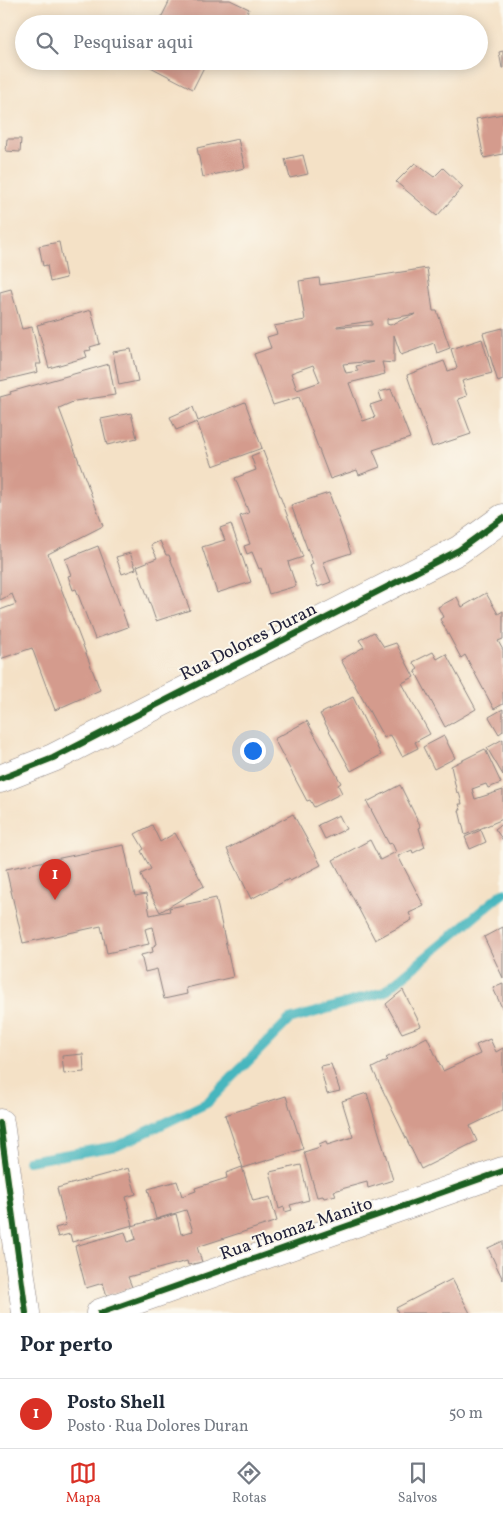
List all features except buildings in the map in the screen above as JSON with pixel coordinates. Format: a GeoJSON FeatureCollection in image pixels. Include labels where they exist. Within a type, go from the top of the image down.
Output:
{"type":"FeatureCollection","features":[{"type":"Feature","properties":{"kind":"street","name":"Rua Dolores Duran"},"geometry":{"type":"LineString","coordinates":[[0,778],[53,758],[460,550],[503,518]]}},
{"type":"Feature","properties":{"kind":"street"},"geometry":{"type":"LineString","coordinates":[[0,1124],[26,1313]]}},
{"type":"Feature","properties":{"kind":"street","name":"Rua Thomaz Manito"},"geometry":{"type":"LineString","coordinates":[[100,1313],[503,1171]]}},
{"type":"Feature","properties":{"kind":"waterway"},"geometry":{"type":"LineString","coordinates":[[28,1161],[117,1146],[207,1103],[289,1020],[384,992],[503,893]]}},
{"type":"Feature","properties":{"kind":"cycle path"},"geometry":{"type":"LineString","coordinates":[[0,779],[53,758],[459,550],[503,518]]}},
{"type":"Feature","properties":{"kind":"cycle path"},"geometry":{"type":"LineString","coordinates":[[0,1123],[26,1313]]}},
{"type":"Feature","properties":{"kind":"cycle path"},"geometry":{"type":"LineString","coordinates":[[100,1313],[503,1171]]}},
{"type":"Feature","properties":{"kind":"place","name":"Posto Shell"},"geometry":{"type":"Point","coordinates":[55,900]}}]}
